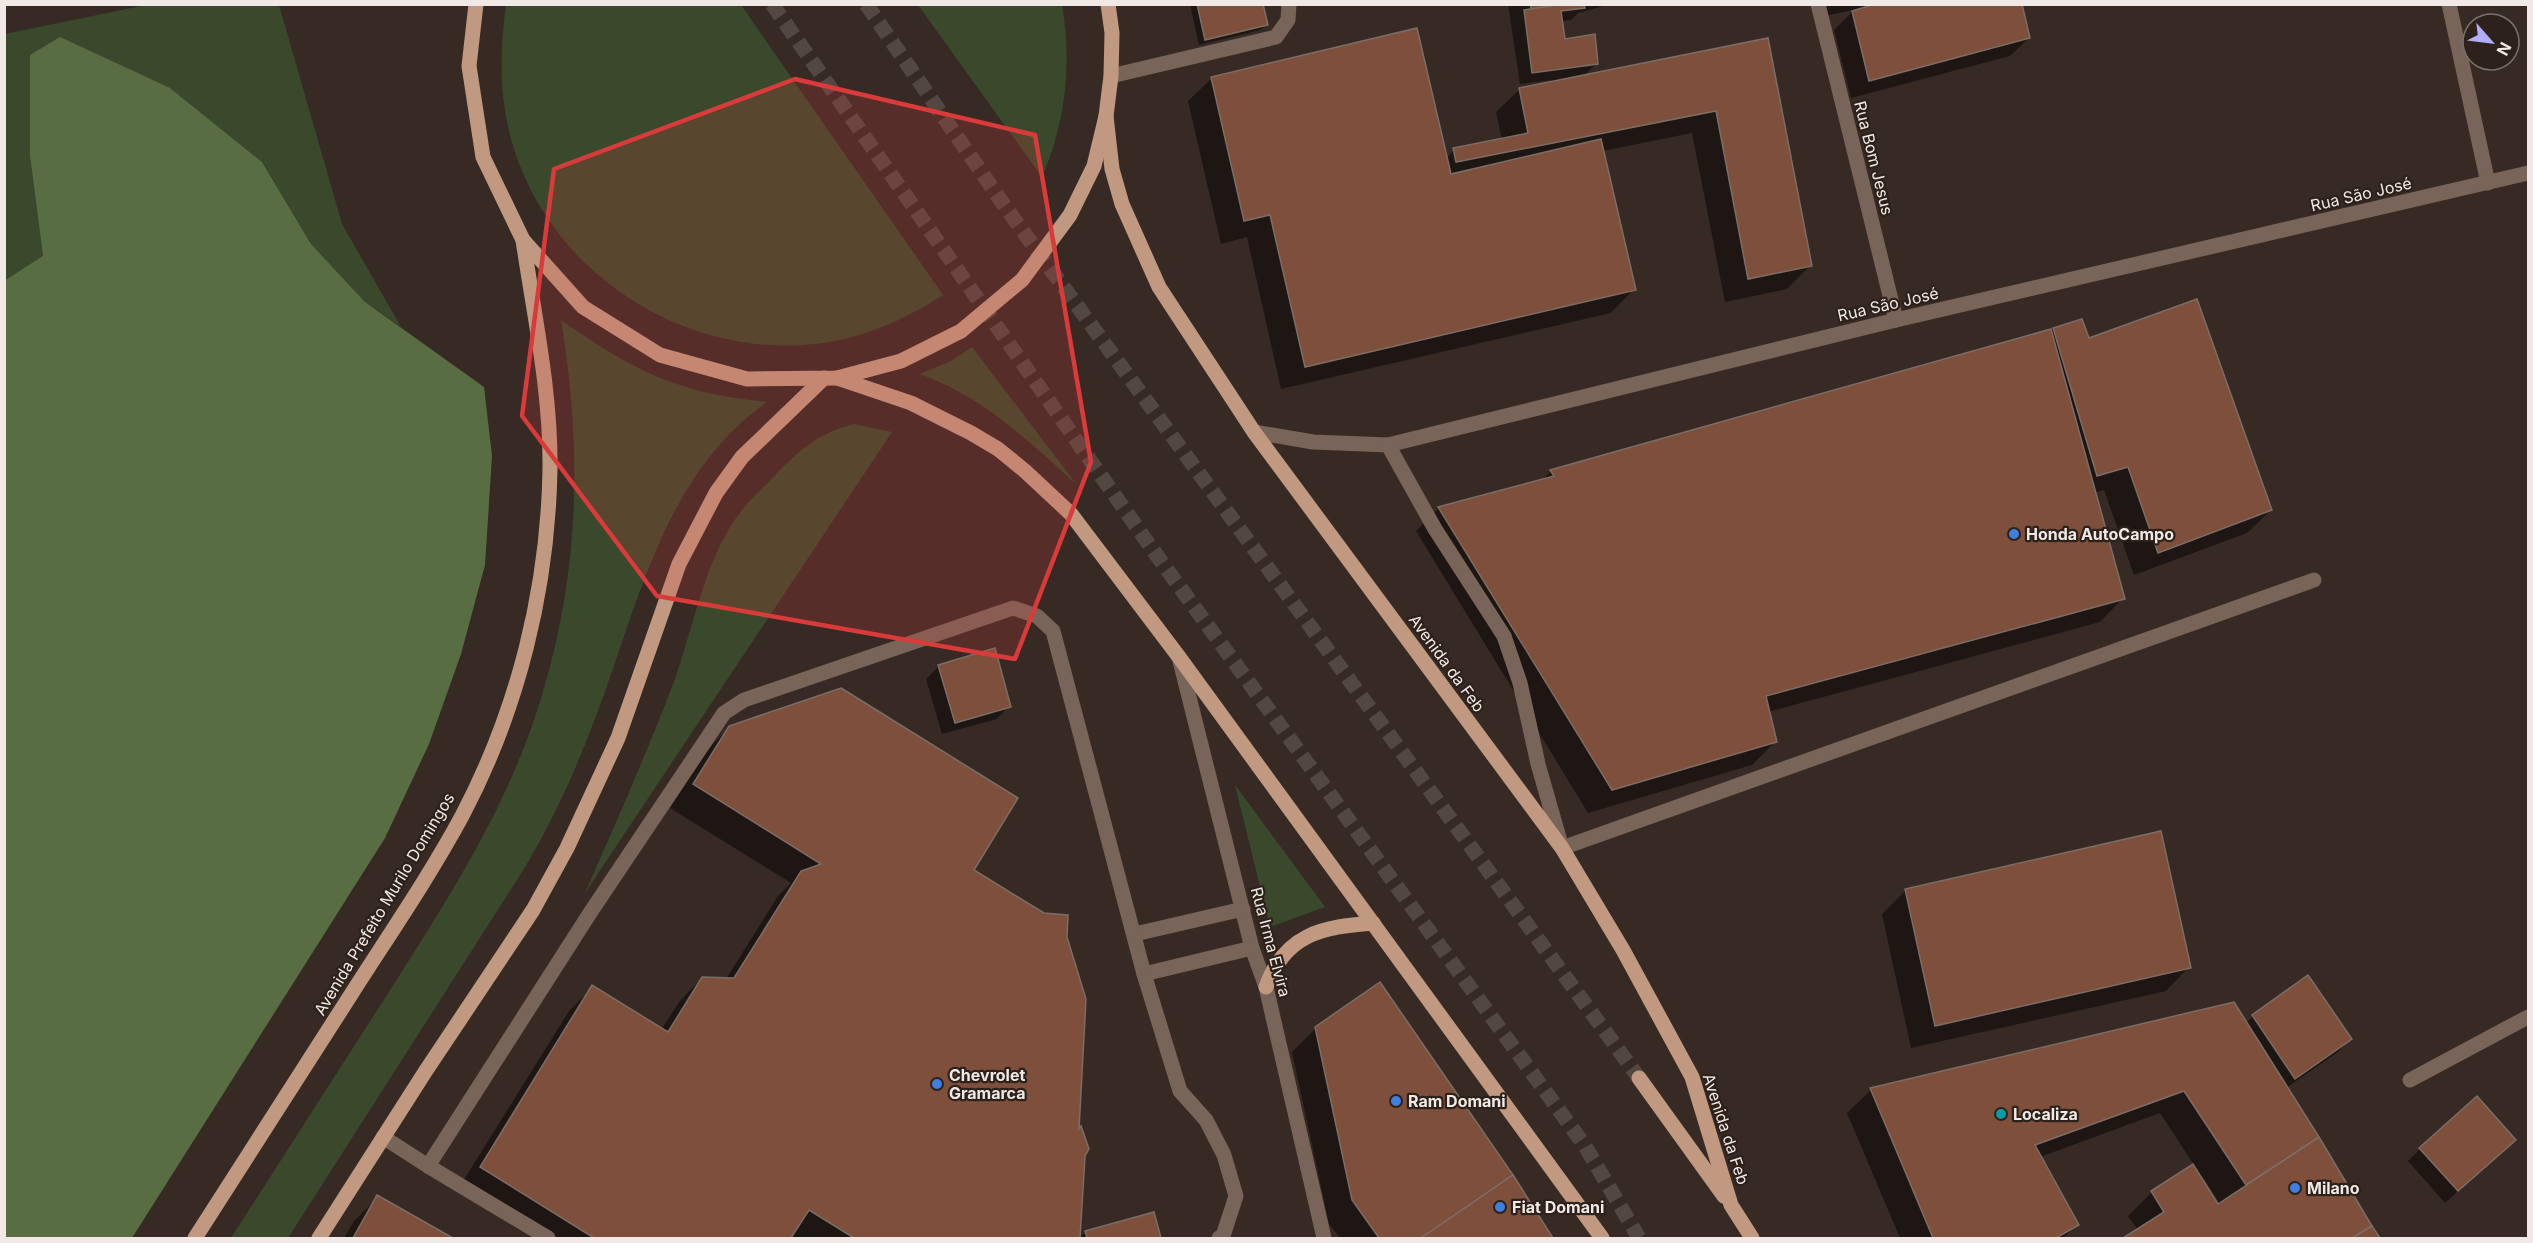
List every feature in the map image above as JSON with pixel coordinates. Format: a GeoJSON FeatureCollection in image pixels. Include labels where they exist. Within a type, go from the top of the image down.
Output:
{"type":"FeatureCollection","features":[{"type":"Feature","properties":{"kind":"main road"},"geometry":{"type":"LineString","coordinates":[[476,4],[469,66],[483,157],[523,240],[583,307],[660,355],[747,379],[831,378],[901,361],[961,331],[1022,280],[1070,214],[1094,166],[1106,116],[1111,76],[1112,33],[1108,4]]}},
{"type":"Feature","properties":{"kind":"main road","name":"Avenida da Feb"},"geometry":{"type":"LineString","coordinates":[[1106,116],[1112,169],[1122,204],[1159,287],[1254,432],[1562,848],[1623,950],[1692,1077],[1731,1205],[1752,1239]]}},
{"type":"Feature","properties":{"kind":"main road","name":"Avenida Prefeito Murilo Domingos"},"geometry":{"type":"LineString","coordinates":[[195,1239],[462,816],[497,736],[522,670],[538,593],[547,527],[550,467],[547,405],[523,240]]}},
{"type":"Feature","properties":{"kind":"main road"},"geometry":{"type":"LineString","coordinates":[[831,378],[911,404],[971,433],[998,449],[1071,514],[1179,657],[1602,1239]]}},
{"type":"Feature","properties":{"kind":"main road"},"geometry":{"type":"LineString","coordinates":[[319,1239],[383,1137],[533,910],[567,848],[618,738],[679,564],[716,493],[742,457],[831,378]]}},
{"type":"Feature","properties":{"kind":"main road"},"geometry":{"type":"LineString","coordinates":[[1266,987],[1280,958],[1297,942],[1321,930],[1373,923]]}},
{"type":"Feature","properties":{"kind":"main road"},"geometry":{"type":"LineString","coordinates":[[1639,1078],[1731,1205]]}},
{"type":"Feature","properties":{"kind":"street"},"geometry":{"type":"LineString","coordinates":[[1111,76],[1276,37],[1288,20],[1289,4]]}},
{"type":"Feature","properties":{"kind":"street","name":"Rua Bom Jesus"},"geometry":{"type":"LineString","coordinates":[[1818,4],[1896,320]]}},
{"type":"Feature","properties":{"kind":"street"},"geometry":{"type":"LineString","coordinates":[[2449,4],[2488,183]]}},
{"type":"Feature","properties":{"kind":"street","name":"Rua São José"},"geometry":{"type":"LineString","coordinates":[[1254,432],[1313,442],[1388,445],[1896,320],[2529,173]]}},
{"type":"Feature","properties":{"kind":"street"},"geometry":{"type":"LineString","coordinates":[[1388,445],[1435,529],[1504,636],[1520,682],[1538,764],[1562,848],[2314,580]]}},
{"type":"Feature","properties":{"kind":"street"},"geometry":{"type":"LineString","coordinates":[[428,1166],[590,913],[724,713],[744,700],[1013,608],[1036,616],[1053,631],[1135,933],[1144,974],[1180,1091],[1206,1120],[1224,1155],[1236,1197],[1223,1236],[1219,1239]]}},
{"type":"Feature","properties":{"kind":"street","name":"Rua Irma Elvira"},"geometry":{"type":"LineString","coordinates":[[1179,657],[1252,948],[1266,987],[1324,1239]]}},
{"type":"Feature","properties":{"kind":"street"},"geometry":{"type":"LineString","coordinates":[[1135,933],[1243,909]]}},
{"type":"Feature","properties":{"kind":"street"},"geometry":{"type":"LineString","coordinates":[[1144,974],[1252,948]]}},
{"type":"Feature","properties":{"kind":"street"},"geometry":{"type":"LineString","coordinates":[[2410,1080],[2529,1017]]}},
{"type":"Feature","properties":{"kind":"street"},"geometry":{"type":"LineString","coordinates":[[383,1137],[548,1239]]}},
{"type":"Feature","properties":{"kind":"highlighted area"},"geometry":{"type":"Polygon","coordinates":[[[795,79],[1035,135],[1091,462],[1015,659],[657,596],[522,416],[554,169],[795,79]]]}},
{"type":"Feature","properties":{"kind":"green space"},"geometry":{"type":"Polygon","coordinates":[[[146,5],[279,5],[342,224],[401,327],[365,302],[311,244],[262,162],[170,88],[30,156],[43,257],[5,281],[5,34],[146,5]]]}},
{"type":"Feature","properties":{"kind":"green space"},"geometry":{"type":"Polygon","coordinates":[[[506,5],[741,5],[943,295],[922,308],[877,329],[853,337],[798,345],[743,342],[690,329],[641,305],[596,274],[559,234],[530,187],[506,119],[502,87],[502,54],[506,5]]]}},
{"type":"Feature","properties":{"kind":"green space"},"geometry":{"type":"Polygon","coordinates":[[[918,5],[1062,5],[1066,49],[1065,92],[1057,135],[1042,177],[918,5]]]}},
{"type":"Feature","properties":{"kind":"green space"},"geometry":{"type":"Polygon","coordinates":[[[60,37],[170,88],[262,162],[311,244],[365,302],[484,387],[492,456],[485,565],[461,654],[429,744],[385,838],[132,1238],[5,1238],[4,281],[43,256],[30,156],[30,55],[60,37]]]}},
{"type":"Feature","properties":{"kind":"green space"},"geometry":{"type":"Polygon","coordinates":[[[561,320],[611,353],[658,377],[707,393],[767,402],[732,432],[703,466],[679,504],[641,587],[580,756],[543,835],[522,872],[288,1238],[231,1238],[454,887],[495,813],[528,736],[555,648],[564,602],[574,509],[572,415],[561,320]]]}},
{"type":"Feature","properties":{"kind":"green space"},"geometry":{"type":"Polygon","coordinates":[[[972,347],[1077,485],[1004,421],[964,395],[920,374],[951,361],[972,347]]]}},
{"type":"Feature","properties":{"kind":"green space"},"geometry":{"type":"Polygon","coordinates":[[[854,424],[892,432],[585,893],[672,687],[699,600],[725,537],[746,506],[796,454],[822,436],[854,424]]]}},
{"type":"Feature","properties":{"kind":"green space"},"geometry":{"type":"Polygon","coordinates":[[[1235,785],[1325,907],[1270,927],[1235,785]]]}},
{"type":"Feature","properties":{"kind":"building"},"geometry":{"type":"Polygon","coordinates":[[[1197,4],[1263,4],[1268,25],[1205,40],[1197,4]]]}},
{"type":"Feature","properties":{"kind":"building"},"geometry":{"type":"Polygon","coordinates":[[[1530,4],[1559,4],[1532,11],[1530,4]]]}},
{"type":"Feature","properties":{"kind":"building"},"geometry":{"type":"Polygon","coordinates":[[[1563,4],[1584,4],[1585,8],[1561,11],[1565,39],[1595,34],[1598,64],[1532,73],[1524,10],[1563,4]]]}},
{"type":"Feature","properties":{"kind":"building"},"geometry":{"type":"Polygon","coordinates":[[[1875,4],[2022,4],[2030,38],[1869,81],[1852,11],[1875,4]]]}},
{"type":"Feature","properties":{"kind":"building"},"geometry":{"type":"Polygon","coordinates":[[[1417,28],[1451,174],[1601,139],[1636,290],[1305,367],[1270,215],[1244,221],[1211,77],[1417,28]]]}},
{"type":"Feature","properties":{"kind":"building"},"geometry":{"type":"Polygon","coordinates":[[[1768,38],[1812,266],[1748,279],[1716,111],[1456,162],[1453,148],[1528,133],[1519,88],[1768,38]]]}},
{"type":"Feature","properties":{"kind":"building"},"geometry":{"type":"Polygon","coordinates":[[[2197,299],[2272,510],[2158,553],[2128,467],[2097,476],[2053,328],[2082,319],[2089,338],[2197,299]]]}},
{"type":"Feature","properties":{"kind":"building"},"geometry":{"type":"Polygon","coordinates":[[[2051,329],[2125,599],[1766,696],[1777,742],[1612,790],[1438,507],[1554,476],[1550,470],[2051,329]]]}},
{"type":"Feature","properties":{"kind":"building"},"geometry":{"type":"Polygon","coordinates":[[[995,648],[1011,707],[955,723],[938,665],[995,648]]]}},
{"type":"Feature","properties":{"kind":"building"},"geometry":{"type":"Polygon","coordinates":[[[841,688],[1018,798],[974,870],[1044,913],[1068,915],[1067,937],[1086,999],[1079,1129],[1081,1126],[1089,1149],[1085,1156],[1080,1238],[854,1238],[809,1210],[791,1238],[594,1238],[480,1167],[592,985],[668,1032],[702,977],[734,978],[801,871],[821,864],[693,784],[729,726],[841,688]]]}},
{"type":"Feature","properties":{"kind":"building"},"geometry":{"type":"Polygon","coordinates":[[[2161,831],[2191,968],[1935,1026],[1905,889],[2161,831]]]}},
{"type":"Feature","properties":{"kind":"building"},"geometry":{"type":"Polygon","coordinates":[[[2308,975],[2352,1039],[2295,1079],[2252,1015],[2308,975]]]}},
{"type":"Feature","properties":{"kind":"building","name":"Ram Domani"},"geometry":{"type":"Polygon","coordinates":[[[1380,982],[1513,1175],[1421,1238],[1379,1238],[1352,1200],[1315,1027],[1380,982]]]}},
{"type":"Feature","properties":{"kind":"building","name":"Localiza"},"geometry":{"type":"Polygon","coordinates":[[[2234,1002],[2319,1137],[2246,1185],[2184,1091],[2035,1145],[2079,1225],[2056,1238],[1933,1238],[1870,1088],[2234,1002]]]}},
{"type":"Feature","properties":{"kind":"building"},"geometry":{"type":"Polygon","coordinates":[[[2477,1096],[2516,1140],[2458,1191],[2419,1148],[2477,1096]]]}},
{"type":"Feature","properties":{"kind":"building","name":"Milano"},"geometry":{"type":"Polygon","coordinates":[[[2319,1137],[2372,1226],[2352,1238],[2123,1238],[2164,1212],[2151,1191],[2193,1164],[2218,1204],[2319,1137]]]}},
{"type":"Feature","properties":{"kind":"building","name":"Fiat Domani"},"geometry":{"type":"Polygon","coordinates":[[[1513,1175],[1553,1238],[1421,1238],[1513,1175]]]}},
{"type":"Feature","properties":{"kind":"building"},"geometry":{"type":"Polygon","coordinates":[[[377,1195],[453,1238],[353,1238],[377,1195]]]}},
{"type":"Feature","properties":{"kind":"building"},"geometry":{"type":"Polygon","coordinates":[[[1154,1212],[1161,1238],[1087,1238],[1085,1231],[1154,1212]]]}},
{"type":"Feature","properties":{"kind":"building"},"geometry":{"type":"Polygon","coordinates":[[[2372,1226],[2380,1238],[2352,1238],[2372,1226]]]}},
{"type":"Feature","properties":{"kind":"tunnel"},"geometry":{"type":"LineString","coordinates":[[772,4],[1150,546],[1585,1146],[1639,1238]]}},
{"type":"Feature","properties":{"kind":"tunnel"},"geometry":{"type":"LineString","coordinates":[[866,4],[1006,208],[1639,1078]]}},
{"type":"Feature","properties":{"kind":"place","name":"Honda AutoCampo"},"geometry":{"type":"Point","coordinates":[2014,534]}},
{"type":"Feature","properties":{"kind":"place","name":"Chevrolet Gramarca"},"geometry":{"type":"Point","coordinates":[937,1084]}},
{"type":"Feature","properties":{"kind":"place","name":"Ram Domani"},"geometry":{"type":"Point","coordinates":[1396,1101]}},
{"type":"Feature","properties":{"kind":"place","name":"Localiza"},"geometry":{"type":"Point","coordinates":[2001,1114]}},
{"type":"Feature","properties":{"kind":"place","name":"Milano"},"geometry":{"type":"Point","coordinates":[2295,1188]}},
{"type":"Feature","properties":{"kind":"place","name":"Fiat Domani"},"geometry":{"type":"Point","coordinates":[1500,1207]}}]}
